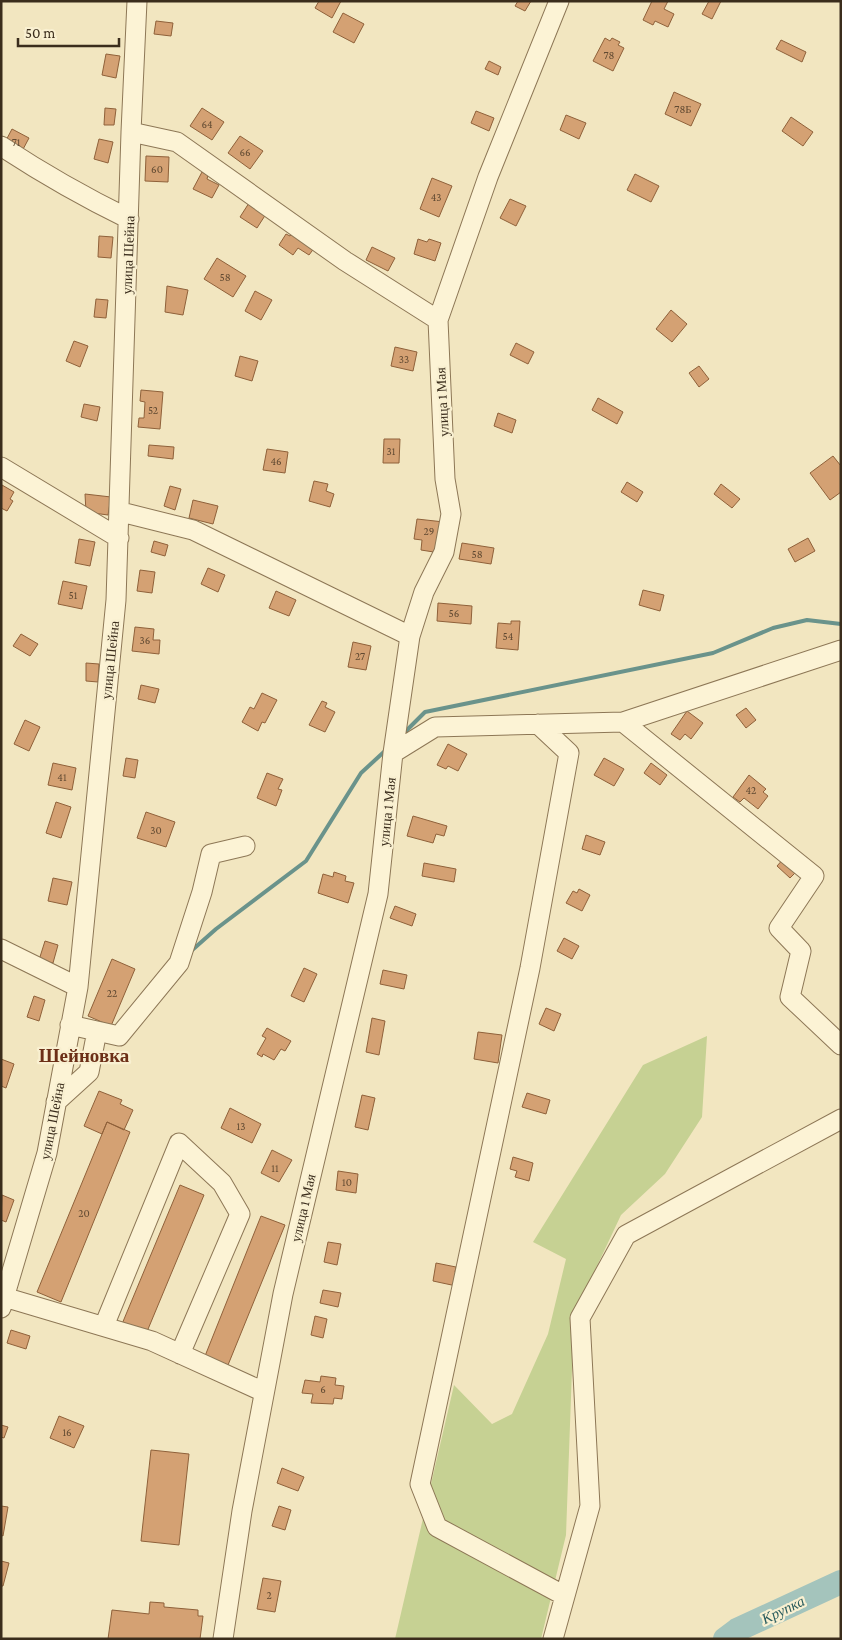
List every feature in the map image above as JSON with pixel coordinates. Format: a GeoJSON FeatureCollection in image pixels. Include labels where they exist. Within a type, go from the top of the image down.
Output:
{"type":"FeatureCollection","features":[{"type":"Feature","properties":{"kind":"street","name":"улица Шейна"},"geometry":{"type":"LineString","coordinates":[[3,1303],[47,1153],[78,987],[115,610],[137,1]]}},
{"type":"Feature","properties":{"kind":"street","name":"улица 1 Мая"},"geometry":{"type":"LineString","coordinates":[[223,1639],[242,1511],[283,1294],[378,894],[393,753],[410,636],[424,592],[444,552],[451,514],[445,479],[438,320],[488,177],[559,1]]}},
{"type":"Feature","properties":{"kind":"street"},"geometry":{"type":"LineString","coordinates":[[131,132],[177,142],[345,261],[438,320]]}},
{"type":"Feature","properties":{"kind":"street"},"geometry":{"type":"LineString","coordinates":[[1,146],[52,179],[129,219]]}},
{"type":"Feature","properties":{"kind":"street"},"geometry":{"type":"LineString","coordinates":[[1,467],[119,538]]}},
{"type":"Feature","properties":{"kind":"street"},"geometry":{"type":"LineString","coordinates":[[120,512],[193,530],[410,636]]}},
{"type":"Feature","properties":{"kind":"street"},"geometry":{"type":"LineString","coordinates":[[393,753],[435,727],[623,722],[841,650]]}},
{"type":"Feature","properties":{"kind":"street"},"geometry":{"type":"LineString","coordinates":[[623,722],[814,876],[779,928],[801,951],[790,997],[841,1045]]}},
{"type":"Feature","properties":{"kind":"street"},"geometry":{"type":"LineString","coordinates":[[538,724],[569,754],[530,968],[420,1484],[437,1527],[565,1596]]}},
{"type":"Feature","properties":{"kind":"street"},"geometry":{"type":"LineString","coordinates":[[70,1025],[120,1036],[179,963],[202,892],[211,854],[245,846]]}},
{"type":"Feature","properties":{"kind":"street"},"geometry":{"type":"LineString","coordinates":[[1,949],[78,987]]}},
{"type":"Feature","properties":{"kind":"street"},"geometry":{"type":"LineString","coordinates":[[56,1102],[89,1072],[97,1031]]}},
{"type":"Feature","properties":{"kind":"street"},"geometry":{"type":"LineString","coordinates":[[553,1639],[590,1506],[580,1318],[626,1235],[841,1119]]}},
{"type":"Feature","properties":{"kind":"street"},"geometry":{"type":"LineString","coordinates":[[104,1326],[179,1143],[222,1183],[240,1214],[180,1354]]}},
{"type":"Feature","properties":{"kind":"street"},"geometry":{"type":"LineString","coordinates":[[3,1303],[104,1326],[152,1341],[264,1392]]}},
{"type":"Feature","properties":{"kind":"green space"},"geometry":{"type":"Polygon","coordinates":[[[707,1036],[702,1117],[665,1174],[621,1215],[574,1315],[566,1535],[541,1639],[395,1639],[454,1385],[492,1424],[512,1414],[548,1334],[566,1259],[533,1242],[643,1065],[707,1036]]]}},
{"type":"Feature","properties":{"kind":"building"},"geometry":{"type":"Polygon","coordinates":[[[319,1],[341,1],[332,18],[315,8],[319,1]]]}},
{"type":"Feature","properties":{"kind":"building"},"geometry":{"type":"Polygon","coordinates":[[[518,1],[531,1],[525,11],[515,6],[518,1]]]}},
{"type":"Feature","properties":{"kind":"building"},"geometry":{"type":"Polygon","coordinates":[[[652,1],[668,1],[664,9],[674,14],[668,27],[655,21],[653,25],[643,20],[652,1]]]}},
{"type":"Feature","properties":{"kind":"building"},"geometry":{"type":"Polygon","coordinates":[[[709,1],[721,1],[712,19],[702,14],[709,1]]]}},
{"type":"Feature","properties":{"kind":"building"},"geometry":{"type":"Polygon","coordinates":[[[343,13],[364,24],[354,43],[333,32],[343,13]]]}},
{"type":"Feature","properties":{"kind":"building"},"geometry":{"type":"Polygon","coordinates":[[[156,21],[173,23],[171,36],[154,34],[156,21]]]}},
{"type":"Feature","properties":{"kind":"building"},"geometry":{"type":"Polygon","coordinates":[[[605,38],[610,41],[612,38],[620,42],[618,45],[624,48],[613,71],[593,61],[605,38]]]}},
{"type":"Feature","properties":{"kind":"building"},"geometry":{"type":"Polygon","coordinates":[[[781,40],[806,52],[802,62],[776,49],[781,40]]]}},
{"type":"Feature","properties":{"kind":"building"},"geometry":{"type":"Polygon","coordinates":[[[106,54],[120,56],[116,78],[102,75],[106,54]]]}},
{"type":"Feature","properties":{"kind":"building"},"geometry":{"type":"Polygon","coordinates":[[[489,61],[501,67],[498,75],[485,69],[489,61]]]}},
{"type":"Feature","properties":{"kind":"building"},"geometry":{"type":"Polygon","coordinates":[[[674,92],[701,104],[691,126],[665,114],[674,92]]]}},
{"type":"Feature","properties":{"kind":"building"},"geometry":{"type":"Polygon","coordinates":[[[105,108],[116,109],[114,125],[104,125],[105,108]]]}},
{"type":"Feature","properties":{"kind":"building"},"geometry":{"type":"Polygon","coordinates":[[[202,108],[224,122],[212,140],[190,126],[202,108]]]}},
{"type":"Feature","properties":{"kind":"building"},"geometry":{"type":"Polygon","coordinates":[[[476,111],[494,118],[489,131],[471,123],[476,111]]]}},
{"type":"Feature","properties":{"kind":"building"},"geometry":{"type":"Polygon","coordinates":[[[566,115],[586,123],[579,139],[560,130],[566,115]]]}},
{"type":"Feature","properties":{"kind":"building"},"geometry":{"type":"Polygon","coordinates":[[[791,117],[813,132],[803,146],[782,131],[791,117]]]}},
{"type":"Feature","properties":{"kind":"building"},"geometry":{"type":"Polygon","coordinates":[[[12,129],[29,138],[20,155],[3,146],[12,129]]]}},
{"type":"Feature","properties":{"kind":"building"},"geometry":{"type":"Polygon","coordinates":[[[240,136],[263,151],[250,169],[228,153],[240,136]]]}},
{"type":"Feature","properties":{"kind":"building"},"geometry":{"type":"Polygon","coordinates":[[[99,139],[113,142],[108,163],[94,159],[99,139]]]}},
{"type":"Feature","properties":{"kind":"building"},"geometry":{"type":"Polygon","coordinates":[[[146,156],[169,157],[168,182],[145,181],[146,156]]]}},
{"type":"Feature","properties":{"kind":"building"},"geometry":{"type":"Polygon","coordinates":[[[202,172],[208,175],[207,179],[219,185],[212,198],[193,189],[202,172]]]}},
{"type":"Feature","properties":{"kind":"building"},"geometry":{"type":"Polygon","coordinates":[[[635,174],[659,186],[651,202],[627,190],[635,174]]]}},
{"type":"Feature","properties":{"kind":"building"},"geometry":{"type":"Polygon","coordinates":[[[432,178],[452,186],[439,217],[420,209],[432,178]]]}},
{"type":"Feature","properties":{"kind":"building"},"geometry":{"type":"Polygon","coordinates":[[[510,199],[526,206],[516,226],[500,218],[510,199]]]}},
{"type":"Feature","properties":{"kind":"building"},"geometry":{"type":"Polygon","coordinates":[[[249,203],[266,214],[257,228],[240,217],[249,203]]]}},
{"type":"Feature","properties":{"kind":"building"},"geometry":{"type":"Polygon","coordinates":[[[293,232],[315,247],[309,255],[298,248],[293,255],[279,245],[286,234],[290,236],[293,232]]]}},
{"type":"Feature","properties":{"kind":"building"},"geometry":{"type":"Polygon","coordinates":[[[99,236],[113,237],[111,258],[98,257],[99,236]]]}},
{"type":"Feature","properties":{"kind":"building"},"geometry":{"type":"Polygon","coordinates":[[[418,239],[427,242],[429,239],[441,243],[435,261],[414,254],[418,239]]]}},
{"type":"Feature","properties":{"kind":"building"},"geometry":{"type":"Polygon","coordinates":[[[372,247],[395,258],[388,271],[366,260],[372,247]]]}},
{"type":"Feature","properties":{"kind":"building"},"geometry":{"type":"Polygon","coordinates":[[[217,258],[246,276],[233,297],[204,279],[217,258]]]}},
{"type":"Feature","properties":{"kind":"building"},"geometry":{"type":"Polygon","coordinates":[[[167,286],[188,290],[183,315],[165,312],[167,286]]]}},
{"type":"Feature","properties":{"kind":"building"},"geometry":{"type":"Polygon","coordinates":[[[255,291],[272,300],[261,320],[245,311],[255,291]]]}},
{"type":"Feature","properties":{"kind":"building"},"geometry":{"type":"Polygon","coordinates":[[[96,299],[108,300],[106,318],[94,317],[96,299]]]}},
{"type":"Feature","properties":{"kind":"building"},"geometry":{"type":"Polygon","coordinates":[[[671,310],[687,324],[672,342],[656,329],[671,310]]]}},
{"type":"Feature","properties":{"kind":"building"},"geometry":{"type":"Polygon","coordinates":[[[74,341],[88,346],[80,367],[66,361],[74,341]]]}},
{"type":"Feature","properties":{"kind":"building"},"geometry":{"type":"Polygon","coordinates":[[[516,343],[534,352],[528,364],[510,355],[516,343]]]}},
{"type":"Feature","properties":{"kind":"building"},"geometry":{"type":"Polygon","coordinates":[[[395,347],[417,352],[413,371],[391,366],[395,347]]]}},
{"type":"Feature","properties":{"kind":"building"},"geometry":{"type":"Polygon","coordinates":[[[240,356],[258,361],[252,381],[235,376],[240,356]]]}},
{"type":"Feature","properties":{"kind":"building"},"geometry":{"type":"Polygon","coordinates":[[[699,366],[709,379],[699,387],[689,373],[699,366]]]}},
{"type":"Feature","properties":{"kind":"building"},"geometry":{"type":"Polygon","coordinates":[[[141,390],[163,392],[160,429],[138,427],[139,418],[144,418],[145,402],[140,401],[141,390]]]}},
{"type":"Feature","properties":{"kind":"building"},"geometry":{"type":"Polygon","coordinates":[[[598,398],[623,412],[617,424],[592,410],[598,398]]]}},
{"type":"Feature","properties":{"kind":"building"},"geometry":{"type":"Polygon","coordinates":[[[84,404],[100,407],[97,421],[81,417],[84,404]]]}},
{"type":"Feature","properties":{"kind":"building"},"geometry":{"type":"Polygon","coordinates":[[[498,413],[516,420],[512,433],[494,426],[498,413]]]}},
{"type":"Feature","properties":{"kind":"building"},"geometry":{"type":"Polygon","coordinates":[[[384,439],[400,439],[399,463],[383,463],[384,439]]]}},
{"type":"Feature","properties":{"kind":"building"},"geometry":{"type":"Polygon","coordinates":[[[149,445],[174,447],[173,459],[148,456],[149,445]]]}},
{"type":"Feature","properties":{"kind":"building"},"geometry":{"type":"Polygon","coordinates":[[[267,449],[288,452],[285,473],[263,470],[267,449]]]}},
{"type":"Feature","properties":{"kind":"building"},"geometry":{"type":"Polygon","coordinates":[[[833,456],[841,466],[841,492],[830,500],[810,473],[833,456]]]}},
{"type":"Feature","properties":{"kind":"building"},"geometry":{"type":"Polygon","coordinates":[[[314,481],[328,484],[326,491],[334,494],[330,507],[309,501],[314,481]]]}},
{"type":"Feature","properties":{"kind":"building"},"geometry":{"type":"Polygon","coordinates":[[[627,482],[643,492],[637,502],[621,492],[627,482]]]}},
{"type":"Feature","properties":{"kind":"building"},"geometry":{"type":"Polygon","coordinates":[[[721,484],[740,499],[732,508],[714,494],[721,484]]]}},
{"type":"Feature","properties":{"kind":"building"},"geometry":{"type":"Polygon","coordinates":[[[2,485],[14,492],[10,499],[13,501],[7,511],[1,508],[2,485]]]}},
{"type":"Feature","properties":{"kind":"building"},"geometry":{"type":"Polygon","coordinates":[[[170,486],[181,489],[175,510],[164,506],[170,486]]]}},
{"type":"Feature","properties":{"kind":"building"},"geometry":{"type":"Polygon","coordinates":[[[85,494],[111,497],[108,515],[86,512],[85,494]]]}},
{"type":"Feature","properties":{"kind":"building"},"geometry":{"type":"Polygon","coordinates":[[[193,500],[218,506],[213,524],[189,518],[193,500]]]}},
{"type":"Feature","properties":{"kind":"building"},"geometry":{"type":"Polygon","coordinates":[[[417,519],[444,522],[440,553],[421,550],[422,540],[414,539],[417,519]]]}},
{"type":"Feature","properties":{"kind":"building"},"geometry":{"type":"Polygon","coordinates":[[[808,538],[815,551],[795,562],[788,549],[808,538]]]}},
{"type":"Feature","properties":{"kind":"building"},"geometry":{"type":"Polygon","coordinates":[[[79,539],[95,542],[90,566],[75,563],[79,539]]]}},
{"type":"Feature","properties":{"kind":"building"},"geometry":{"type":"Polygon","coordinates":[[[154,541],[168,545],[165,556],[151,552],[154,541]]]}},
{"type":"Feature","properties":{"kind":"building"},"geometry":{"type":"Polygon","coordinates":[[[462,543],[494,548],[491,564],[459,559],[462,543]]]}},
{"type":"Feature","properties":{"kind":"building"},"geometry":{"type":"Polygon","coordinates":[[[208,568],[225,575],[218,592],[201,584],[208,568]]]}},
{"type":"Feature","properties":{"kind":"building"},"geometry":{"type":"Polygon","coordinates":[[[140,570],[155,572],[152,593],[137,591],[140,570]]]}},
{"type":"Feature","properties":{"kind":"building"},"geometry":{"type":"Polygon","coordinates":[[[63,581],[87,586],[82,609],[58,604],[63,581]]]}},
{"type":"Feature","properties":{"kind":"building"},"geometry":{"type":"Polygon","coordinates":[[[643,590],[664,595],[660,611],[639,605],[643,590]]]}},
{"type":"Feature","properties":{"kind":"building"},"geometry":{"type":"Polygon","coordinates":[[[276,591],[296,600],[289,616],[269,608],[276,591]]]}},
{"type":"Feature","properties":{"kind":"building"},"geometry":{"type":"Polygon","coordinates":[[[438,603],[472,606],[471,624],[437,621],[438,603]]]}},
{"type":"Feature","properties":{"kind":"building"},"geometry":{"type":"Polygon","coordinates":[[[511,621],[520,621],[518,650],[496,648],[498,623],[511,624],[511,621]]]}},
{"type":"Feature","properties":{"kind":"building"},"geometry":{"type":"Polygon","coordinates":[[[135,627],[154,629],[153,640],[160,640],[159,654],[132,651],[135,627]]]}},
{"type":"Feature","properties":{"kind":"building"},"geometry":{"type":"Polygon","coordinates":[[[21,634],[38,644],[30,656],[13,646],[21,634]]]}},
{"type":"Feature","properties":{"kind":"building"},"geometry":{"type":"Polygon","coordinates":[[[353,642],[371,646],[366,670],[348,667],[353,642]]]}},
{"type":"Feature","properties":{"kind":"building"},"geometry":{"type":"Polygon","coordinates":[[[86,663],[99,664],[98,682],[86,681],[86,663]]]}},
{"type":"Feature","properties":{"kind":"building"},"geometry":{"type":"Polygon","coordinates":[[[141,685],[159,689],[155,703],[138,699],[141,685]]]}},
{"type":"Feature","properties":{"kind":"building"},"geometry":{"type":"Polygon","coordinates":[[[262,693],[277,700],[265,723],[262,722],[258,731],[242,722],[250,707],[254,709],[262,693]]]}},
{"type":"Feature","properties":{"kind":"building"},"geometry":{"type":"Polygon","coordinates":[[[322,701],[327,703],[325,707],[335,712],[325,732],[309,725],[322,701]]]}},
{"type":"Feature","properties":{"kind":"building"},"geometry":{"type":"Polygon","coordinates":[[[746,708],[756,720],[746,728],[736,715],[746,708]]]}},
{"type":"Feature","properties":{"kind":"building"},"geometry":{"type":"Polygon","coordinates":[[[687,711],[703,723],[691,739],[685,734],[680,740],[671,734],[687,711]]]}},
{"type":"Feature","properties":{"kind":"building"},"geometry":{"type":"Polygon","coordinates":[[[25,720],[40,727],[29,751],[14,744],[25,720]]]}},
{"type":"Feature","properties":{"kind":"building"},"geometry":{"type":"Polygon","coordinates":[[[448,744],[467,754],[458,771],[448,766],[446,769],[437,765],[448,744]]]}},
{"type":"Feature","properties":{"kind":"building"},"geometry":{"type":"Polygon","coordinates":[[[126,758],[138,760],[135,778],[123,776],[126,758]]]}},
{"type":"Feature","properties":{"kind":"building"},"geometry":{"type":"Polygon","coordinates":[[[604,758],[624,769],[614,786],[594,775],[604,758]]]}},
{"type":"Feature","properties":{"kind":"building"},"geometry":{"type":"Polygon","coordinates":[[[53,763],[76,768],[72,790],[48,785],[53,763]]]}},
{"type":"Feature","properties":{"kind":"building"},"geometry":{"type":"Polygon","coordinates":[[[651,763],[667,775],[660,785],[644,773],[651,763]]]}},
{"type":"Feature","properties":{"kind":"building"},"geometry":{"type":"Polygon","coordinates":[[[267,773],[283,779],[278,789],[282,790],[276,806],[257,798],[267,773]]]}},
{"type":"Feature","properties":{"kind":"building"},"geometry":{"type":"Polygon","coordinates":[[[749,775],[766,789],[763,792],[768,796],[758,809],[744,798],[740,802],[733,797],[749,775]]]}},
{"type":"Feature","properties":{"kind":"building"},"geometry":{"type":"Polygon","coordinates":[[[56,802],[71,807],[61,838],[46,833],[56,802]]]}},
{"type":"Feature","properties":{"kind":"building"},"geometry":{"type":"Polygon","coordinates":[[[146,812],[175,822],[166,847],[137,838],[146,812]]]}},
{"type":"Feature","properties":{"kind":"building"},"geometry":{"type":"Polygon","coordinates":[[[413,816],[447,826],[444,836],[436,834],[433,843],[407,836],[413,816]]]}},
{"type":"Feature","properties":{"kind":"building"},"geometry":{"type":"Polygon","coordinates":[[[586,835],[605,842],[600,855],[582,849],[586,835]]]}},
{"type":"Feature","properties":{"kind":"building"},"geometry":{"type":"Polygon","coordinates":[[[785,857],[798,870],[790,878],[777,866],[785,857]]]}},
{"type":"Feature","properties":{"kind":"building"},"geometry":{"type":"Polygon","coordinates":[[[424,863],[456,869],[454,882],[422,876],[424,863]]]}},
{"type":"Feature","properties":{"kind":"building"},"geometry":{"type":"Polygon","coordinates":[[[334,872],[346,876],[345,881],[354,883],[348,903],[318,893],[323,874],[333,877],[334,872]]]}},
{"type":"Feature","properties":{"kind":"building"},"geometry":{"type":"Polygon","coordinates":[[[53,878],[72,882],[67,905],[48,901],[53,878]]]}},
{"type":"Feature","properties":{"kind":"building"},"geometry":{"type":"Polygon","coordinates":[[[579,889],[590,895],[582,911],[566,903],[573,891],[577,893],[579,889]]]}},
{"type":"Feature","properties":{"kind":"building"},"geometry":{"type":"Polygon","coordinates":[[[395,906],[416,914],[412,926],[390,918],[395,906]]]}},
{"type":"Feature","properties":{"kind":"building"},"geometry":{"type":"Polygon","coordinates":[[[564,938],[579,946],[572,959],[557,951],[564,938]]]}},
{"type":"Feature","properties":{"kind":"building"},"geometry":{"type":"Polygon","coordinates":[[[45,941],[58,945],[53,963],[39,960],[45,941]]]}},
{"type":"Feature","properties":{"kind":"building"},"geometry":{"type":"Polygon","coordinates":[[[112,959],[135,969],[111,1026],[88,1016],[112,959]]]}},
{"type":"Feature","properties":{"kind":"building"},"geometry":{"type":"Polygon","coordinates":[[[304,968],[317,974],[304,1002],[291,996],[304,968]]]}},
{"type":"Feature","properties":{"kind":"building"},"geometry":{"type":"Polygon","coordinates":[[[383,970],[407,975],[404,989],[380,984],[383,970]]]}},
{"type":"Feature","properties":{"kind":"building"},"geometry":{"type":"Polygon","coordinates":[[[34,996],[45,1000],[39,1021],[27,1017],[34,996]]]}},
{"type":"Feature","properties":{"kind":"building"},"geometry":{"type":"Polygon","coordinates":[[[546,1008],[561,1014],[554,1031],[539,1024],[546,1008]]]}},
{"type":"Feature","properties":{"kind":"building"},"geometry":{"type":"Polygon","coordinates":[[[372,1018],[385,1021],[379,1055],[366,1052],[372,1018]]]}},
{"type":"Feature","properties":{"kind":"building"},"geometry":{"type":"Polygon","coordinates":[[[267,1028],[291,1041],[285,1051],[281,1049],[274,1060],[263,1054],[262,1057],[257,1054],[266,1038],[262,1036],[267,1028]]]}},
{"type":"Feature","properties":{"kind":"building"},"geometry":{"type":"Polygon","coordinates":[[[478,1032],[502,1035],[498,1063],[474,1059],[478,1032]]]}},
{"type":"Feature","properties":{"kind":"building"},"geometry":{"type":"Polygon","coordinates":[[[1,1059],[14,1064],[6,1088],[1,1086],[1,1059]]]}},
{"type":"Feature","properties":{"kind":"building"},"geometry":{"type":"Polygon","coordinates":[[[99,1091],[122,1100],[120,1104],[133,1110],[124,1130],[107,1122],[102,1134],[84,1126],[99,1091]]]}},
{"type":"Feature","properties":{"kind":"building"},"geometry":{"type":"Polygon","coordinates":[[[527,1093],[550,1100],[546,1114],[522,1107],[527,1093]]]}},
{"type":"Feature","properties":{"kind":"building"},"geometry":{"type":"Polygon","coordinates":[[[362,1095],[375,1098],[368,1130],[355,1127],[362,1095]]]}},
{"type":"Feature","properties":{"kind":"building"},"geometry":{"type":"Polygon","coordinates":[[[230,1108],[261,1124],[252,1143],[221,1128],[230,1108]]]}},
{"type":"Feature","properties":{"kind":"building"},"geometry":{"type":"Polygon","coordinates":[[[107,1122],[130,1132],[61,1302],[37,1292],[107,1122]]]}},
{"type":"Feature","properties":{"kind":"building"},"geometry":{"type":"Polygon","coordinates":[[[272,1150],[292,1160],[279,1182],[261,1173],[272,1150]]]}},
{"type":"Feature","properties":{"kind":"building"},"geometry":{"type":"Polygon","coordinates":[[[513,1157],[533,1163],[529,1181],[515,1177],[517,1171],[510,1169],[513,1157]]]}},
{"type":"Feature","properties":{"kind":"building"},"geometry":{"type":"Polygon","coordinates":[[[338,1171],[358,1174],[356,1193],[336,1190],[338,1171]]]}},
{"type":"Feature","properties":{"kind":"building"},"geometry":{"type":"Polygon","coordinates":[[[180,1185],[204,1195],[146,1334],[122,1324],[180,1185]]]}},
{"type":"Feature","properties":{"kind":"building"},"geometry":{"type":"Polygon","coordinates":[[[2,1195],[14,1200],[6,1222],[1,1220],[2,1195]]]}},
{"type":"Feature","properties":{"kind":"building"},"geometry":{"type":"Polygon","coordinates":[[[261,1216],[285,1225],[228,1365],[205,1356],[261,1216]]]}},
{"type":"Feature","properties":{"kind":"building"},"geometry":{"type":"Polygon","coordinates":[[[328,1242],[341,1244],[337,1265],[324,1262],[328,1242]]]}},
{"type":"Feature","properties":{"kind":"building"},"geometry":{"type":"Polygon","coordinates":[[[436,1263],[456,1267],[455,1272],[464,1274],[461,1287],[433,1281],[436,1263]]]}},
{"type":"Feature","properties":{"kind":"building"},"geometry":{"type":"Polygon","coordinates":[[[323,1290],[341,1293],[338,1307],[320,1303],[323,1290]]]}},
{"type":"Feature","properties":{"kind":"building"},"geometry":{"type":"Polygon","coordinates":[[[315,1316],[327,1319],[323,1338],[311,1335],[315,1316]]]}},
{"type":"Feature","properties":{"kind":"building"},"geometry":{"type":"Polygon","coordinates":[[[11,1330],[30,1336],[26,1349],[7,1343],[11,1330]]]}},
{"type":"Feature","properties":{"kind":"building"},"geometry":{"type":"Polygon","coordinates":[[[321,1376],[336,1378],[335,1385],[344,1386],[342,1399],[334,1398],[333,1404],[311,1403],[313,1394],[302,1393],[305,1380],[320,1382],[321,1376]]]}},
{"type":"Feature","properties":{"kind":"building"},"geometry":{"type":"Polygon","coordinates":[[[59,1416],[84,1426],[74,1448],[50,1438],[59,1416]]]}},
{"type":"Feature","properties":{"kind":"building"},"geometry":{"type":"Polygon","coordinates":[[[1,1425],[8,1427],[4,1438],[1,1437],[1,1425]]]}},
{"type":"Feature","properties":{"kind":"building"},"geometry":{"type":"Polygon","coordinates":[[[151,1450],[189,1454],[179,1545],[141,1541],[151,1450]]]}},
{"type":"Feature","properties":{"kind":"building"},"geometry":{"type":"Polygon","coordinates":[[[282,1468],[304,1477],[298,1491],[277,1483],[282,1468]]]}},
{"type":"Feature","properties":{"kind":"building"},"geometry":{"type":"Polygon","coordinates":[[[1,1506],[8,1507],[3,1536],[1,1535],[1,1506]]]}},
{"type":"Feature","properties":{"kind":"building"},"geometry":{"type":"Polygon","coordinates":[[[279,1506],[291,1510],[285,1530],[272,1526],[279,1506]]]}},
{"type":"Feature","properties":{"kind":"building"},"geometry":{"type":"Polygon","coordinates":[[[1,1561],[9,1563],[3,1586],[1,1586],[1,1561]]]}},
{"type":"Feature","properties":{"kind":"building"},"geometry":{"type":"Polygon","coordinates":[[[263,1578],[281,1581],[275,1612],[257,1609],[263,1578]]]}},
{"type":"Feature","properties":{"kind":"building"},"geometry":{"type":"Polygon","coordinates":[[[150,1602],[164,1603],[164,1607],[198,1610],[198,1616],[203,1616],[200,1639],[108,1639],[112,1610],[149,1614],[150,1602]]]}},
{"type":"Feature","properties":{"kind":"waterway"},"geometry":{"type":"LineString","coordinates":[[404,733],[425,712],[713,653],[773,628],[807,620],[841,624]]}},
{"type":"Feature","properties":{"kind":"waterway"},"geometry":{"type":"LineString","coordinates":[[190,952],[216,929],[306,861],[361,773],[386,750]]}},
{"type":"Feature","properties":{"kind":"waterway","name":"Крупка"},"geometry":{"type":"LineString","coordinates":[[725,1639],[737,1630],[841,1582]]}},
{"type":"Feature","properties":{"kind":"district","name":"Шейновка"},"geometry":{"type":"Point","coordinates":[84,1055]}}]}
